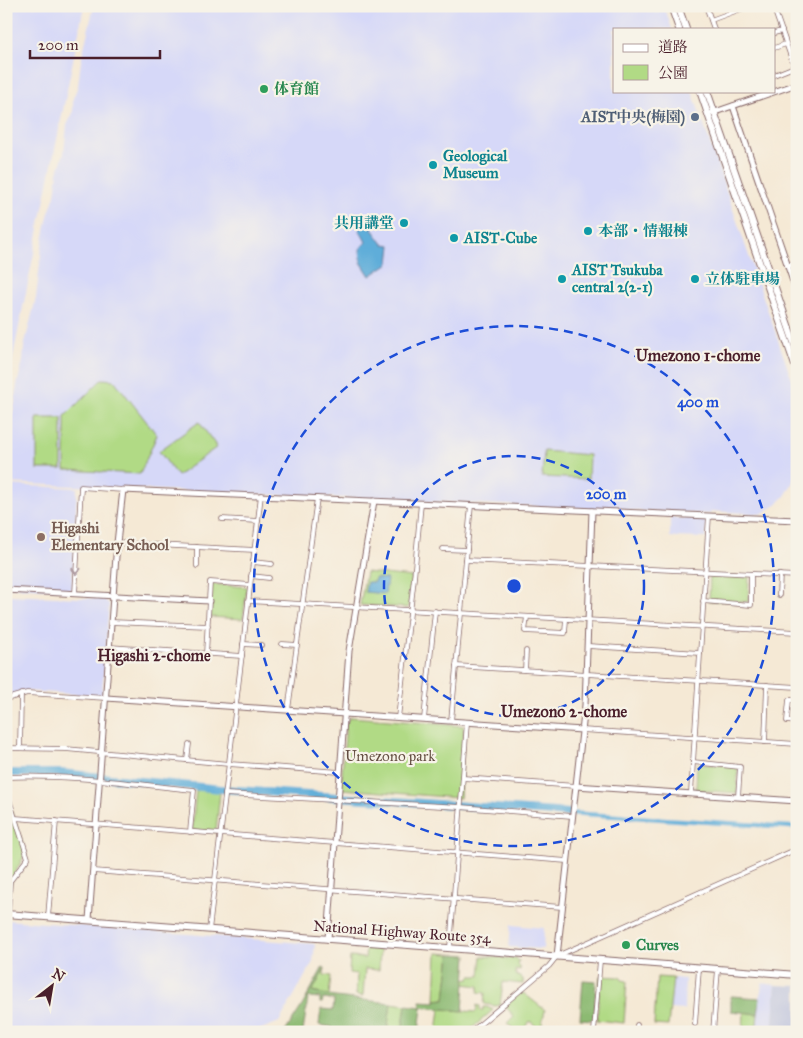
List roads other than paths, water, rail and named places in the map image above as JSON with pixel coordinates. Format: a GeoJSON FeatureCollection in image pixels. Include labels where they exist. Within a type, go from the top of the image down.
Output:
{"type":"FeatureCollection","features":[{"type":"Feature","properties":{"kind":"main road"},"geometry":{"type":"LineString","coordinates":[[671,6],[679,28]]}},
{"type":"Feature","properties":{"kind":"main road"},"geometry":{"type":"LineString","coordinates":[[678,6],[686,28]]}},
{"type":"Feature","properties":{"kind":"main road"},"geometry":{"type":"LineString","coordinates":[[700,92],[711,113],[797,351]]}},
{"type":"Feature","properties":{"kind":"main road"},"geometry":{"type":"LineString","coordinates":[[707,92],[711,113],[797,371]]}},
{"type":"Feature","properties":{"kind":"main road","name":"National Highway Route 354"},"geometry":{"type":"LineString","coordinates":[[7,914],[797,975]]}},
{"type":"Feature","properties":{"kind":"street"},"geometry":{"type":"LineString","coordinates":[[706,6],[714,28]]}},
{"type":"Feature","properties":{"kind":"street"},"geometry":{"type":"LineString","coordinates":[[711,20],[749,6]]}},
{"type":"Feature","properties":{"kind":"street"},"geometry":{"type":"LineString","coordinates":[[773,6],[797,74]]}},
{"type":"Feature","properties":{"kind":"street"},"geometry":{"type":"LineString","coordinates":[[776,32],[782,31]]}},
{"type":"Feature","properties":{"kind":"street"},"geometry":{"type":"LineString","coordinates":[[776,47],[786,44]]}},
{"type":"Feature","properties":{"kind":"street"},"geometry":{"type":"LineString","coordinates":[[776,73],[794,67]]}},
{"type":"Feature","properties":{"kind":"street"},"geometry":{"type":"LineString","coordinates":[[776,91],[797,84]]}},
{"type":"Feature","properties":{"kind":"street"},"geometry":{"type":"LineString","coordinates":[[711,113],[774,92]]}},
{"type":"Feature","properties":{"kind":"street"},"geometry":{"type":"LineString","coordinates":[[733,106],[797,293]]}},
{"type":"Feature","properties":{"kind":"street"},"geometry":{"type":"LineString","coordinates":[[788,266],[797,263]]}},
{"type":"Feature","properties":{"kind":"street"},"geometry":{"type":"LineString","coordinates":[[75,594],[81,487],[797,520]]}},
{"type":"Feature","properties":{"kind":"street"},"geometry":{"type":"LineString","coordinates":[[89,920],[117,544],[123,490]]}},
{"type":"Feature","properties":{"kind":"street"},"geometry":{"type":"LineString","coordinates":[[209,930],[261,495]]}},
{"type":"Feature","properties":{"kind":"street"},"geometry":{"type":"LineString","coordinates":[[288,710],[317,498]]}},
{"type":"Feature","properties":{"kind":"street"},"geometry":{"type":"LineString","coordinates":[[328,939],[349,651],[374,501]]}},
{"type":"Feature","properties":{"kind":"street"},"geometry":{"type":"LineString","coordinates":[[398,718],[421,503]]}},
{"type":"Feature","properties":{"kind":"street"},"geometry":{"type":"LineString","coordinates":[[451,721],[471,505]]}},
{"type":"Feature","properties":{"kind":"street"},"geometry":{"type":"LineString","coordinates":[[472,1032],[549,966],[556,956],[582,730],[588,646],[592,511]]}},
{"type":"Feature","properties":{"kind":"street"},"geometry":{"type":"LineString","coordinates":[[691,794],[709,516]]}},
{"type":"Feature","properties":{"kind":"street"},"geometry":{"type":"LineString","coordinates":[[222,519],[258,521]]}},
{"type":"Feature","properties":{"kind":"street"},"geometry":{"type":"LineString","coordinates":[[117,544],[255,550]]}},
{"type":"Feature","properties":{"kind":"street"},"geometry":{"type":"LineString","coordinates":[[197,547],[197,566]]}},
{"type":"Feature","properties":{"kind":"street"},"geometry":{"type":"LineString","coordinates":[[443,549],[467,550]]}},
{"type":"Feature","properties":{"kind":"street"},"geometry":{"type":"LineString","coordinates":[[466,560],[797,576]]}},
{"type":"Feature","properties":{"kind":"street"},"geometry":{"type":"LineString","coordinates":[[253,562],[272,564]]}},
{"type":"Feature","properties":{"kind":"street"},"geometry":{"type":"LineString","coordinates":[[703,601],[751,604],[751,574]]}},
{"type":"Feature","properties":{"kind":"street"},"geometry":{"type":"LineString","coordinates":[[779,595],[780,575]]}},
{"type":"Feature","properties":{"kind":"street"},"geometry":{"type":"LineString","coordinates":[[252,576],[270,578]]}},
{"type":"Feature","properties":{"kind":"street"},"geometry":{"type":"LineString","coordinates":[[206,654],[210,582],[250,585]]}},
{"type":"Feature","properties":{"kind":"street"},"geometry":{"type":"LineString","coordinates":[[6,590],[209,601]]}},
{"type":"Feature","properties":{"kind":"street"},"geometry":{"type":"LineString","coordinates":[[248,601],[797,632]]}},
{"type":"Feature","properties":{"kind":"street"},"geometry":{"type":"LineString","coordinates":[[424,719],[435,611]]}},
{"type":"Feature","properties":{"kind":"street"},"geometry":{"type":"LineString","coordinates":[[527,617],[525,631],[565,633],[566,619]]}},
{"type":"Feature","properties":{"kind":"street"},"geometry":{"type":"LineString","coordinates":[[112,622],[208,626]]}},
{"type":"Feature","properties":{"kind":"street"},"geometry":{"type":"LineString","coordinates":[[243,644],[261,645]]}},
{"type":"Feature","properties":{"kind":"street"},"geometry":{"type":"LineString","coordinates":[[282,644],[297,646]]}},
{"type":"Feature","properties":{"kind":"street"},"geometry":{"type":"LineString","coordinates":[[588,646],[700,653]]}},
{"type":"Feature","properties":{"kind":"street"},"geometry":{"type":"LineString","coordinates":[[109,647],[242,656]]}},
{"type":"Feature","properties":{"kind":"street"},"geometry":{"type":"LineString","coordinates":[[526,651],[526,670]]}},
{"type":"Feature","properties":{"kind":"street"},"geometry":{"type":"LineString","coordinates":[[456,666],[797,687]]}},
{"type":"Feature","properties":{"kind":"street"},"geometry":{"type":"LineString","coordinates":[[765,742],[767,685]]}},
{"type":"Feature","properties":{"kind":"street"},"geometry":{"type":"LineString","coordinates":[[6,699],[26,693],[797,744]]}},
{"type":"Feature","properties":{"kind":"street"},"geometry":{"type":"LineString","coordinates":[[20,748],[21,694]]}},
{"type":"Feature","properties":{"kind":"street"},"geometry":{"type":"LineString","coordinates":[[797,700],[789,700],[788,721],[797,722]]}},
{"type":"Feature","properties":{"kind":"street"},"geometry":{"type":"LineString","coordinates":[[450,948],[467,722]]}},
{"type":"Feature","properties":{"kind":"street"},"geometry":{"type":"LineString","coordinates":[[187,760],[189,744]]}},
{"type":"Feature","properties":{"kind":"street"},"geometry":{"type":"LineString","coordinates":[[6,748],[66,749],[340,772]]}},
{"type":"Feature","properties":{"kind":"street"},"geometry":{"type":"LineString","coordinates":[[693,762],[740,767],[738,797]]}},
{"type":"Feature","properties":{"kind":"street"},"geometry":{"type":"LineString","coordinates":[[6,777],[99,779],[194,790],[190,832]]}},
{"type":"Feature","properties":{"kind":"street"},"geometry":{"type":"LineString","coordinates":[[463,778],[797,801]]}},
{"type":"Feature","properties":{"kind":"street"},"geometry":{"type":"LineString","coordinates":[[6,790],[28,858],[10,881],[7,914]]}},
{"type":"Feature","properties":{"kind":"street"},"geometry":{"type":"LineString","coordinates":[[225,794],[573,814]]}},
{"type":"Feature","properties":{"kind":"street"},"geometry":{"type":"LineString","coordinates":[[15,818],[567,861]]}},
{"type":"Feature","properties":{"kind":"street"},"geometry":{"type":"LineString","coordinates":[[48,917],[56,822]]}},
{"type":"Feature","properties":{"kind":"street"},"geometry":{"type":"LineString","coordinates":[[556,956],[797,849]]}},
{"type":"Feature","properties":{"kind":"street"},"geometry":{"type":"LineString","coordinates":[[93,870],[562,907]]}},
{"type":"Feature","properties":{"kind":"street"},"geometry":{"type":"LineString","coordinates":[[594,1032],[600,960]]}},
{"type":"Feature","properties":{"kind":"street"},"geometry":{"type":"LineString","coordinates":[[696,1024],[699,968]]}},
{"type":"Feature","properties":{"kind":"street"},"geometry":{"type":"LineString","coordinates":[[713,1032],[718,969]]}},
{"type":"Feature","properties":{"kind":"street"},"geometry":{"type":"LineString","coordinates":[[636,1032],[637,1025]]}},
{"type":"Feature","properties":{"kind":"water"},"geometry":{"type":"Polygon","coordinates":[[[374,221],[372,229],[383,244],[391,245],[389,263],[370,276],[361,262],[360,249],[366,242],[359,229],[374,221]]]}},
{"type":"Feature","properties":{"kind":"water"},"geometry":{"type":"Polygon","coordinates":[[[375,578],[387,579],[385,594],[365,592],[367,582],[374,582],[375,578]]]}},
{"type":"Feature","properties":{"kind":"waterway"},"geometry":{"type":"LineString","coordinates":[[6,773],[61,773],[221,789],[569,813]]}},
{"type":"Feature","properties":{"kind":"waterway"},"geometry":{"type":"LineString","coordinates":[[569,813],[797,826]]}},
{"type":"Feature","properties":{"kind":"place","name":"体育館"},"geometry":{"type":"Point","coordinates":[264,89]}},
{"type":"Feature","properties":{"kind":"place","name":"AIST中央(梅園)"},"geometry":{"type":"Point","coordinates":[695,117]}},
{"type":"Feature","properties":{"kind":"place","name":"Geological Museum"},"geometry":{"type":"Point","coordinates":[433,165]}},
{"type":"Feature","properties":{"kind":"place","name":"共用講堂"},"geometry":{"type":"Point","coordinates":[404,223]}},
{"type":"Feature","properties":{"kind":"place","name":"本部・情報棟"},"geometry":{"type":"Point","coordinates":[588,231]}},
{"type":"Feature","properties":{"kind":"place","name":"AIST-Cube"},"geometry":{"type":"Point","coordinates":[454,238]}},
{"type":"Feature","properties":{"kind":"place","name":"AIST Tsukuba central 2(2-1)"},"geometry":{"type":"Point","coordinates":[562,279]}},
{"type":"Feature","properties":{"kind":"place","name":"立体駐車場"},"geometry":{"type":"Point","coordinates":[695,279]}},
{"type":"Feature","properties":{"kind":"place","name":"Higashi Elementary School"},"geometry":{"type":"Point","coordinates":[41,537]}},
{"type":"Feature","properties":{"kind":"place","name":"Curves"},"geometry":{"type":"Point","coordinates":[626,945]}},
{"type":"Feature","properties":{"kind":"district","name":"Umezono 1-chome"},"geometry":{"type":"Point","coordinates":[698,355]}},
{"type":"Feature","properties":{"kind":"district","name":"Higashi 2-chome"},"geometry":{"type":"Point","coordinates":[154,655]}},
{"type":"Feature","properties":{"kind":"district","name":"Umezono 2-chome"},"geometry":{"type":"Point","coordinates":[564,711]}},
{"type":"Feature","properties":{"kind":"park label","name":"Umezono park"},"geometry":{"type":"Point","coordinates":[390,756]}}]}
